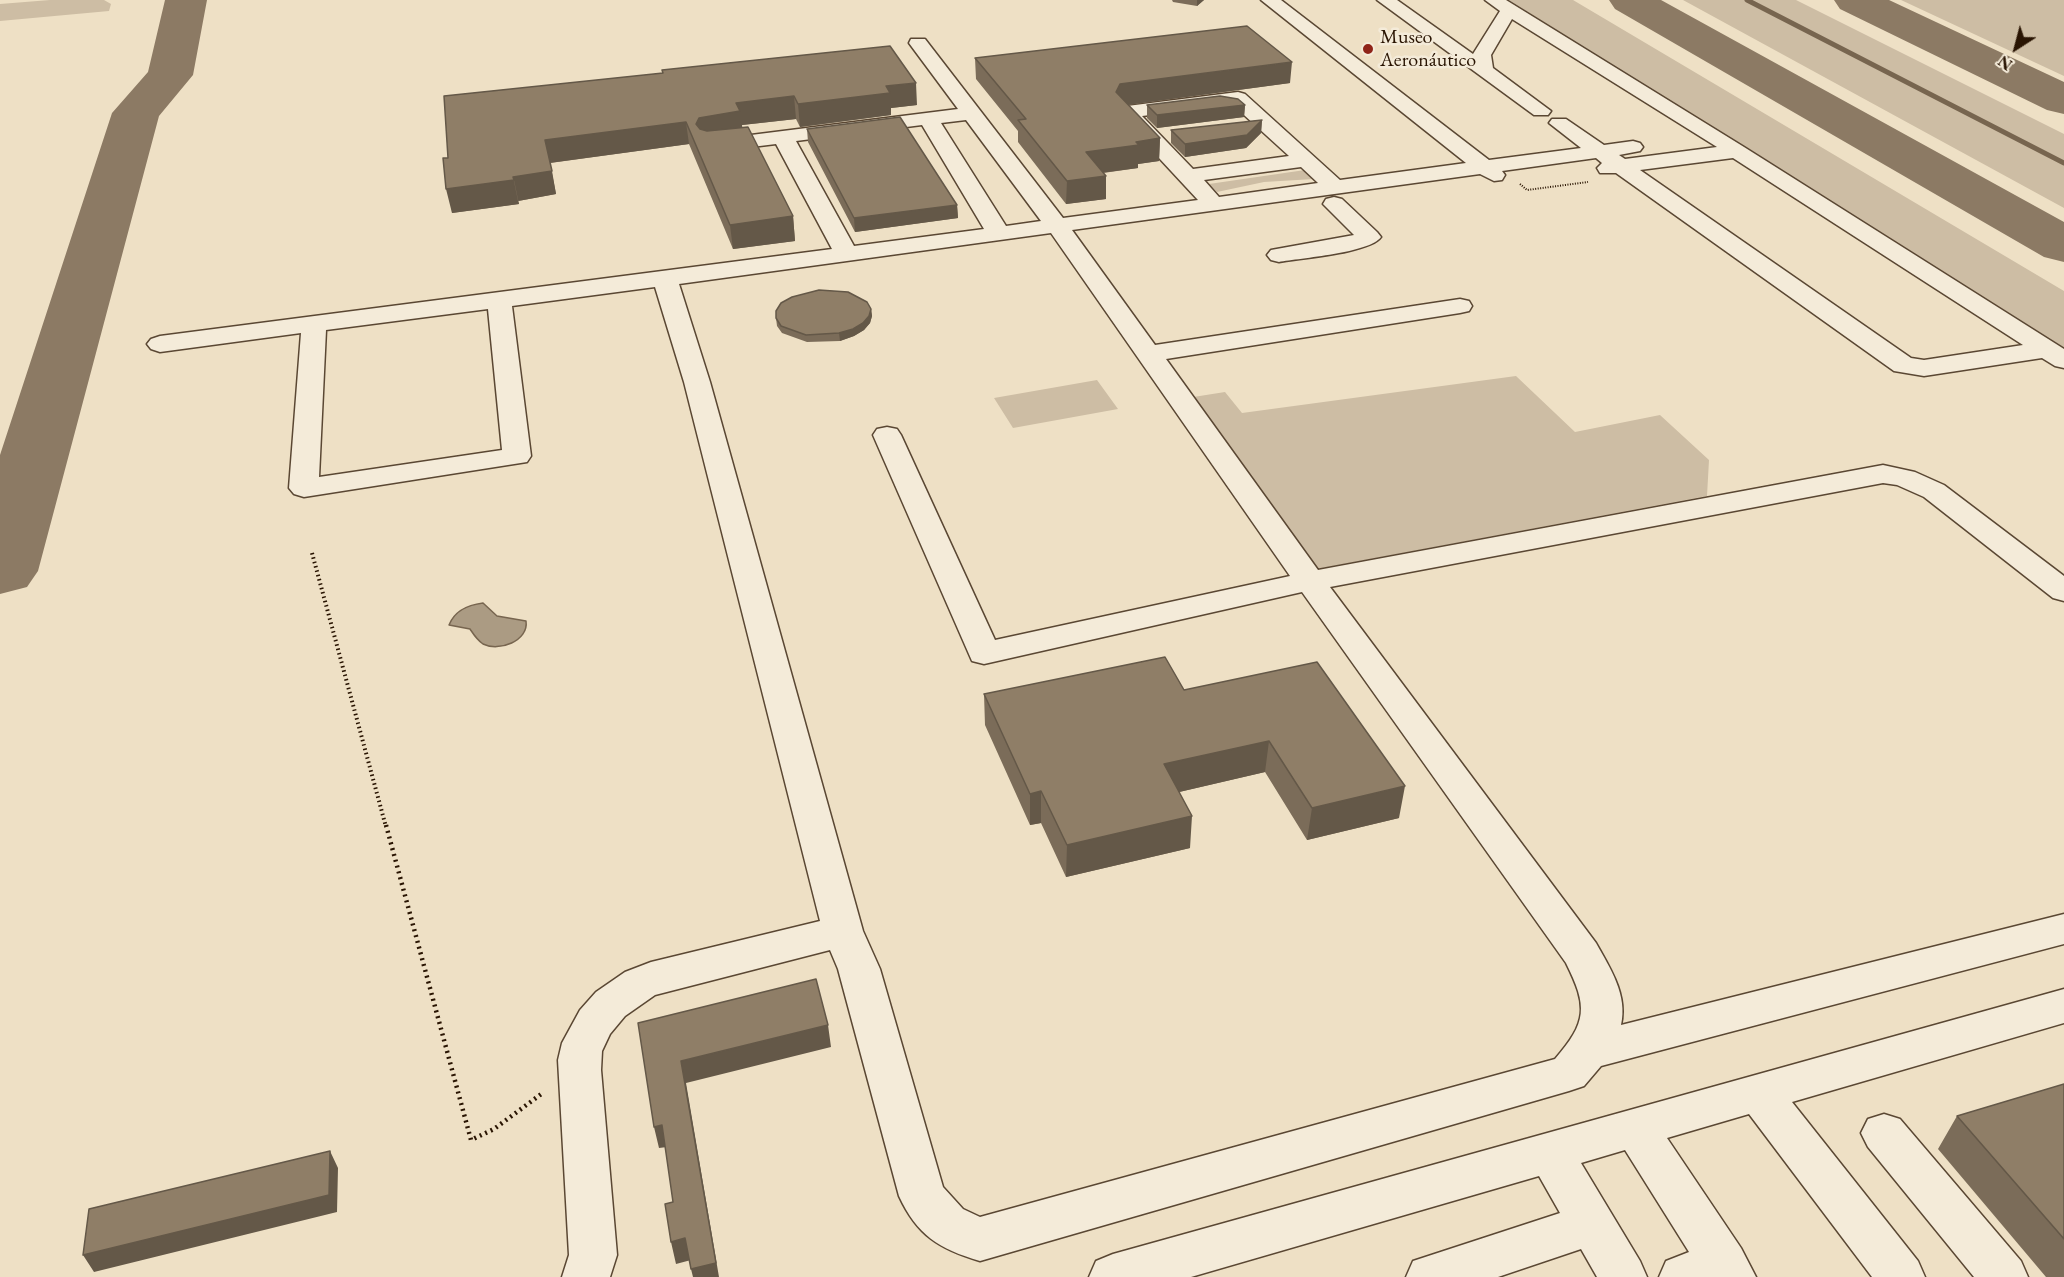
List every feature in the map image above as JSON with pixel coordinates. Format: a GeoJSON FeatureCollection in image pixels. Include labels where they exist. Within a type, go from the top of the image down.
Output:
{"type":"FeatureCollection","features":[{"type":"Feature","properties":{"kind":"street"},"geometry":{"type":"LineString","coordinates":[[1270,0],[1494,175]]}},
{"type":"Feature","properties":{"kind":"street"},"geometry":{"type":"LineString","coordinates":[[1386,0],[1541,111]]}},
{"type":"Feature","properties":{"kind":"street"},"geometry":{"type":"LineString","coordinates":[[1484,71],[1482,55],[1490,41],[1500,3],[2056,355]]}},
{"type":"Feature","properties":{"kind":"street"},"geometry":{"type":"LineString","coordinates":[[1448,43],[1490,41],[1527,35],[1560,41]]}},
{"type":"Feature","properties":{"kind":"street"},"geometry":{"type":"LineString","coordinates":[[667,287],[722,474],[843,931],[859,969],[922,1196],[957,1234],[980,1239],[1569,1073],[1589,1051],[1598,1036],[1603,1017],[1602,996],[1582,954],[1310,581],[1062,232],[918,43]]}},
{"type":"Feature","properties":{"kind":"street"},"geometry":{"type":"LineString","coordinates":[[1214,204],[1126,112],[1238,98],[1254,121],[1300,155],[1369,237],[1359,241],[1280,255]]}},
{"type":"Feature","properties":{"kind":"street"},"geometry":{"type":"LineString","coordinates":[[711,146],[971,113]]}},
{"type":"Feature","properties":{"kind":"street"},"geometry":{"type":"LineString","coordinates":[[928,119],[998,232]]}},
{"type":"Feature","properties":{"kind":"street"},"geometry":{"type":"LineString","coordinates":[[1559,123],[1599,152]]}},
{"type":"Feature","properties":{"kind":"street"},"geometry":{"type":"LineString","coordinates":[[1146,133],[1173,134]]}},
{"type":"Feature","properties":{"kind":"street"},"geometry":{"type":"LineString","coordinates":[[783,137],[846,253]]}},
{"type":"Feature","properties":{"kind":"street"},"geometry":{"type":"LineString","coordinates":[[160,344],[314,324],[500,308],[667,287],[1627,157],[1737,151]]}},
{"type":"Feature","properties":{"kind":"street"},"geometry":{"type":"LineString","coordinates":[[1494,175],[1599,152],[1627,157],[1903,365],[1924,368],[2056,355]]}},
{"type":"Feature","properties":{"kind":"street"},"geometry":{"type":"LineString","coordinates":[[1182,171],[1300,155]]}},
{"type":"Feature","properties":{"kind":"street"},"geometry":{"type":"LineString","coordinates":[[667,287],[846,253],[998,232],[1062,232],[1214,204],[1335,196]]}},
{"type":"Feature","properties":{"kind":"street"},"geometry":{"type":"LineString","coordinates":[[1148,354],[1460,306]]}},
{"type":"Feature","properties":{"kind":"street"},"geometry":{"type":"LineString","coordinates":[[314,324],[304,489],[517,456],[500,308]]}},
{"type":"Feature","properties":{"kind":"street"},"geometry":{"type":"LineString","coordinates":[[887,435],[984,653],[1310,581],[1883,474],[1905,478],[1934,491],[2064,591]]}},
{"type":"Feature","properties":{"kind":"street"},"geometry":{"type":"LineString","coordinates":[[1589,1051],[2064,929]]}},
{"type":"Feature","properties":{"kind":"street"},"geometry":{"type":"LineString","coordinates":[[586,1277],[594,1255],[579,1080],[582,1045],[596,1021],[614,1000],[630,987],[651,978],[843,931]]}},
{"type":"Feature","properties":{"kind":"street"},"geometry":{"type":"LineString","coordinates":[[1113,1277],[1551,1154],[1635,1127],[1760,1095],[2064,1006]]}},
{"type":"Feature","properties":{"kind":"street"},"geometry":{"type":"LineString","coordinates":[[1760,1095],[1901,1277]]}},
{"type":"Feature","properties":{"kind":"street"},"geometry":{"type":"LineString","coordinates":[[1635,1127],[1713,1273]]}},
{"type":"Feature","properties":{"kind":"street"},"geometry":{"type":"LineString","coordinates":[[1884,1133],[2004,1277]]}},
{"type":"Feature","properties":{"kind":"street"},"geometry":{"type":"LineString","coordinates":[[1551,1154],[1623,1277]]}},
{"type":"Feature","properties":{"kind":"street"},"geometry":{"type":"LineString","coordinates":[[1430,1277],[1501,1267],[1593,1224]]}},
{"type":"Feature","properties":{"kind":"path"},"geometry":{"type":"LineString","coordinates":[[312,553],[471,1140],[494,1129],[545,1091],[579,1080]]}},
{"type":"Feature","properties":{"kind":"shaded area"},"geometry":{"type":"Polygon","coordinates":[[[50,0],[104,0],[111,4],[109,11],[0,21],[0,4],[50,0]]]}},
{"type":"Feature","properties":{"kind":"shaded area"},"geometry":{"type":"Polygon","coordinates":[[[1509,0],[1573,0],[2064,291],[2064,351],[1509,0]]]}},
{"type":"Feature","properties":{"kind":"shaded area"},"geometry":{"type":"Polygon","coordinates":[[[1683,0],[1796,0],[2064,134],[2064,208],[1683,0]]]}},
{"type":"Feature","properties":{"kind":"shaded area"},"geometry":{"type":"Polygon","coordinates":[[[1901,0],[2064,0],[2064,76],[1901,0]]]}},
{"type":"Feature","properties":{"kind":"shaded area"},"geometry":{"type":"Polygon","coordinates":[[[1305,170],[1314,179],[1264,182],[1217,192],[1209,184],[1305,170]]]}},
{"type":"Feature","properties":{"kind":"shaded area"},"geometry":{"type":"Polygon","coordinates":[[[1516,376],[1575,432],[1660,415],[1709,460],[1707,496],[1317,569],[1187,398],[1225,392],[1242,413],[1516,376]]]}},
{"type":"Feature","properties":{"kind":"shaded area"},"geometry":{"type":"Polygon","coordinates":[[[1097,380],[1118,409],[1013,428],[994,398],[1097,380]]]}},
{"type":"Feature","properties":{"kind":"shaded area"},"geometry":{"type":"Polygon","coordinates":[[[483,603],[497,616],[526,621],[523,634],[512,643],[497,647],[483,644],[470,629],[449,625],[463,609],[483,603]]]}},
{"type":"Feature","properties":{"kind":"building"},"geometry":{"type":"Polygon","coordinates":[[[1247,26],[1292,62],[1120,84],[1116,92],[1160,138],[1136,142],[1139,145],[1086,152],[1106,176],[1067,181],[1018,120],[1026,119],[975,58],[1247,26]]]}},
{"type":"Feature","properties":{"kind":"building"},"geometry":{"type":"Polygon","coordinates":[[[890,46],[916,83],[886,86],[890,93],[798,104],[794,96],[736,103],[740,111],[699,118],[696,124],[700,129],[707,131],[748,127],[793,216],[730,225],[686,122],[545,140],[552,171],[513,177],[514,180],[446,189],[443,158],[448,158],[444,96],[890,46]]]}},
{"type":"Feature","properties":{"kind":"building"},"geometry":{"type":"Polygon","coordinates":[[[1220,96],[1238,99],[1245,105],[1157,115],[1147,105],[1220,96]]]}},
{"type":"Feature","properties":{"kind":"building"},"geometry":{"type":"Polygon","coordinates":[[[900,117],[957,205],[854,218],[807,129],[900,117]]]}},
{"type":"Feature","properties":{"kind":"building"},"geometry":{"type":"Polygon","coordinates":[[[1262,120],[1247,135],[1185,144],[1171,130],[1262,120]]]}},
{"type":"Feature","properties":{"kind":"building"},"geometry":{"type":"Polygon","coordinates":[[[819,290],[848,292],[867,302],[871,309],[869,316],[853,329],[839,333],[806,335],[781,326],[776,318],[776,311],[781,303],[792,297],[819,290]]]}},
{"type":"Feature","properties":{"kind":"building"},"geometry":{"type":"Polygon","coordinates":[[[1165,657],[1184,690],[1317,662],[1405,786],[1312,808],[1269,741],[1164,764],[1192,816],[1067,845],[1041,791],[1030,794],[984,694],[1165,657]]]}},
{"type":"Feature","properties":{"kind":"building"},"geometry":{"type":"Polygon","coordinates":[[[816,979],[828,1025],[681,1061],[716,1263],[691,1269],[685,1238],[671,1242],[665,1204],[673,1202],[662,1125],[654,1127],[638,1023],[816,979]]]}},
{"type":"Feature","properties":{"kind":"building"},"geometry":{"type":"Polygon","coordinates":[[[2064,1084],[2064,1239],[1957,1116],[2064,1084]]]}},
{"type":"Feature","properties":{"kind":"building"},"geometry":{"type":"Polygon","coordinates":[[[330,1151],[329,1195],[83,1255],[89,1209],[330,1151]]]}},
{"type":"Feature","properties":{"kind":"waterway"},"geometry":{"type":"LineString","coordinates":[[1747,0],[2064,163]]}},
{"type":"Feature","properties":{"kind":"taxiway"},"geometry":{"type":"LineString","coordinates":[[0,571],[136,113],[170,75],[186,0]]}},
{"type":"Feature","properties":{"kind":"taxiway"},"geometry":{"type":"LineString","coordinates":[[1630,0],[2064,245]]}},
{"type":"Feature","properties":{"kind":"taxiway"},"geometry":{"type":"LineString","coordinates":[[1855,0],[2064,100]]}},
{"type":"Feature","properties":{"kind":"place","name":"Museo Aeronáutico"},"geometry":{"type":"Point","coordinates":[1368,49]}}]}
